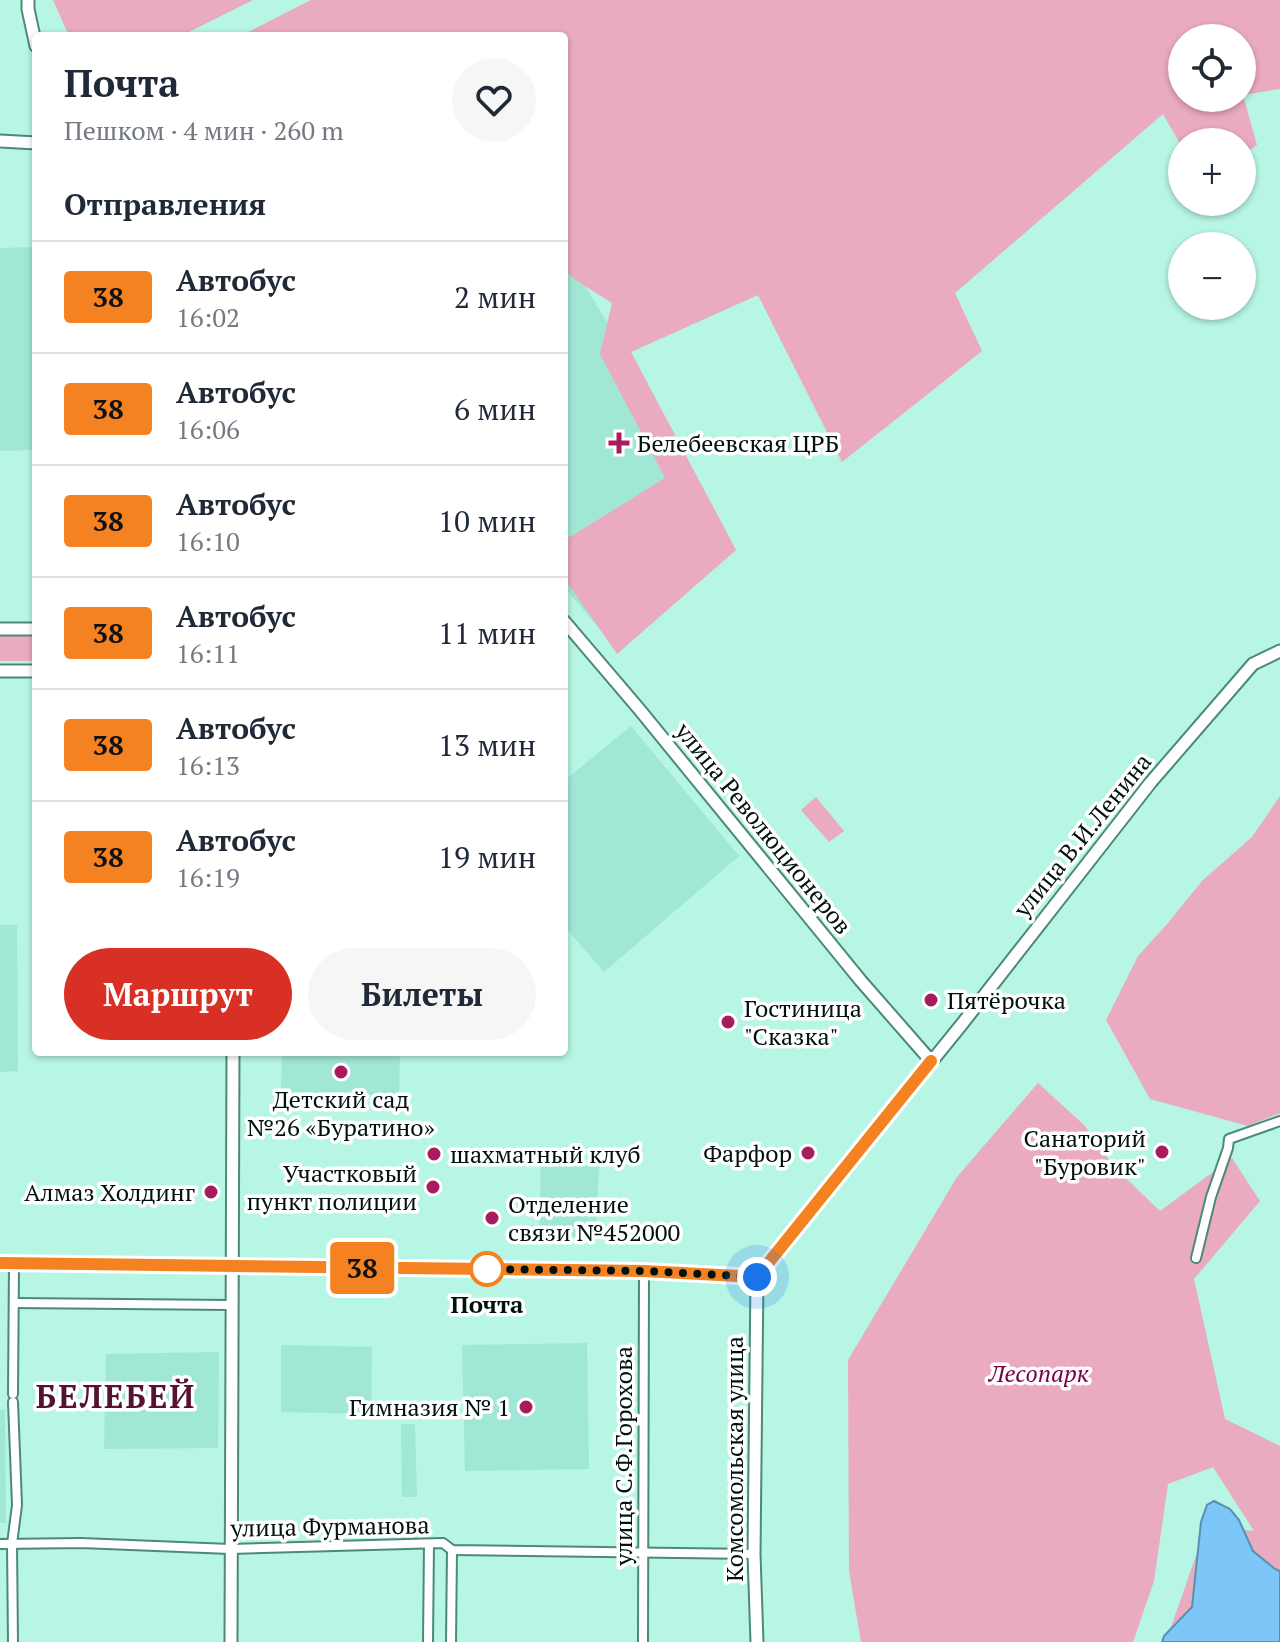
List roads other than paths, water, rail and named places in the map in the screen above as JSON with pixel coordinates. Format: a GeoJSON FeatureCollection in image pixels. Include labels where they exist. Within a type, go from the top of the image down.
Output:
{"type":"FeatureCollection","features":[{"type":"Feature","properties":{"kind":"main road"},"geometry":{"type":"LineString","coordinates":[[28,0],[33,32]]}},
{"type":"Feature","properties":{"kind":"main road"},"geometry":{"type":"LineString","coordinates":[[0,141],[32,143]]}},
{"type":"Feature","properties":{"kind":"main road","name":"улица Революционеров"},"geometry":{"type":"LineString","coordinates":[[568,626],[861,981],[931,1061]]}},
{"type":"Feature","properties":{"kind":"main road"},"geometry":{"type":"LineString","coordinates":[[0,629],[32,629]]}},
{"type":"Feature","properties":{"kind":"main road","name":"улица В.И.Ленина"},"geometry":{"type":"LineString","coordinates":[[757,1277],[1151,782],[1253,664],[1280,651]]}},
{"type":"Feature","properties":{"kind":"main road"},"geometry":{"type":"LineString","coordinates":[[0,671],[32,671]]}},
{"type":"Feature","properties":{"kind":"main road"},"geometry":{"type":"LineString","coordinates":[[231,1642],[233,1056]]}},
{"type":"Feature","properties":{"kind":"main road"},"geometry":{"type":"LineString","coordinates":[[0,1263],[644,1271],[757,1277]]}},
{"type":"Feature","properties":{"kind":"main road","name":"Комсомольская улица"},"geometry":{"type":"LineString","coordinates":[[757,1277],[754,1554],[757,1642]]}},
{"type":"Feature","properties":{"kind":"street"},"geometry":{"type":"LineString","coordinates":[[1196,1258],[1229,1139],[1280,1121]]}},
{"type":"Feature","properties":{"kind":"street"},"geometry":{"type":"LineString","coordinates":[[13,1642],[12,1544],[17,1505],[13,1398],[14,1264]]}},
{"type":"Feature","properties":{"kind":"street","name":"улица С.Ф.Горохова"},"geometry":{"type":"LineString","coordinates":[[643,1642],[644,1271]]}},
{"type":"Feature","properties":{"kind":"street"},"geometry":{"type":"LineString","coordinates":[[14,1303],[232,1305]]}},
{"type":"Feature","properties":{"kind":"street","name":"улица Фурманова"},"geometry":{"type":"LineString","coordinates":[[0,1544],[81,1543],[230,1549],[443,1543],[452,1550],[754,1554]]}},
{"type":"Feature","properties":{"kind":"street"},"geometry":{"type":"LineString","coordinates":[[428,1642],[429,1544]]}},
{"type":"Feature","properties":{"kind":"street"},"geometry":{"type":"LineString","coordinates":[[451,1642],[452,1550]]}},
{"type":"Feature","properties":{"kind":"water"},"geometry":{"type":"Polygon","coordinates":[[[1214,1501],[1230,1509],[1239,1520],[1253,1551],[1280,1571],[1280,1642],[1162,1642],[1192,1607],[1201,1522],[1207,1505],[1214,1501]]]}},
{"type":"Feature","properties":{"kind":"place","name":"Белебеевская ЦРБ"},"geometry":{"type":"Point","coordinates":[619,443]}},
{"type":"Feature","properties":{"kind":"place","name":"Пятёрочка"},"geometry":{"type":"Point","coordinates":[931,1000]}},
{"type":"Feature","properties":{"kind":"place","name":"Гостиница \"Сказка\""},"geometry":{"type":"Point","coordinates":[728,1022]}},
{"type":"Feature","properties":{"kind":"place","name":"Детский сад №26 «Буратино»"},"geometry":{"type":"Point","coordinates":[341,1072]}},
{"type":"Feature","properties":{"kind":"place","name":"Санаторий \"Буровик\""},"geometry":{"type":"Point","coordinates":[1162,1152]}},
{"type":"Feature","properties":{"kind":"place","name":"Фарфор"},"geometry":{"type":"Point","coordinates":[808,1153]}},
{"type":"Feature","properties":{"kind":"place","name":"шахматный клуб"},"geometry":{"type":"Point","coordinates":[434,1154]}},
{"type":"Feature","properties":{"kind":"place","name":"Участковый пункт полиции"},"geometry":{"type":"Point","coordinates":[433,1187]}},
{"type":"Feature","properties":{"kind":"place","name":"Алмаз Холдинг"},"geometry":{"type":"Point","coordinates":[211,1192]}},
{"type":"Feature","properties":{"kind":"place","name":"Отделение связи №452000"},"geometry":{"type":"Point","coordinates":[492,1218]}},
{"type":"Feature","properties":{"kind":"place","name":"Почта"},"geometry":{"type":"Point","coordinates":[487,1269]}},
{"type":"Feature","properties":{"kind":"place","name":"Гимназия № 1"},"geometry":{"type":"Point","coordinates":[526,1407]}},
{"type":"Feature","properties":{"kind":"district","name":"БЕЛЕБЕЙ"},"geometry":{"type":"Point","coordinates":[116,1396]}},
{"type":"Feature","properties":{"kind":"park label","name":"Лесопарк"},"geometry":{"type":"Point","coordinates":[1039,1373]}}]}
